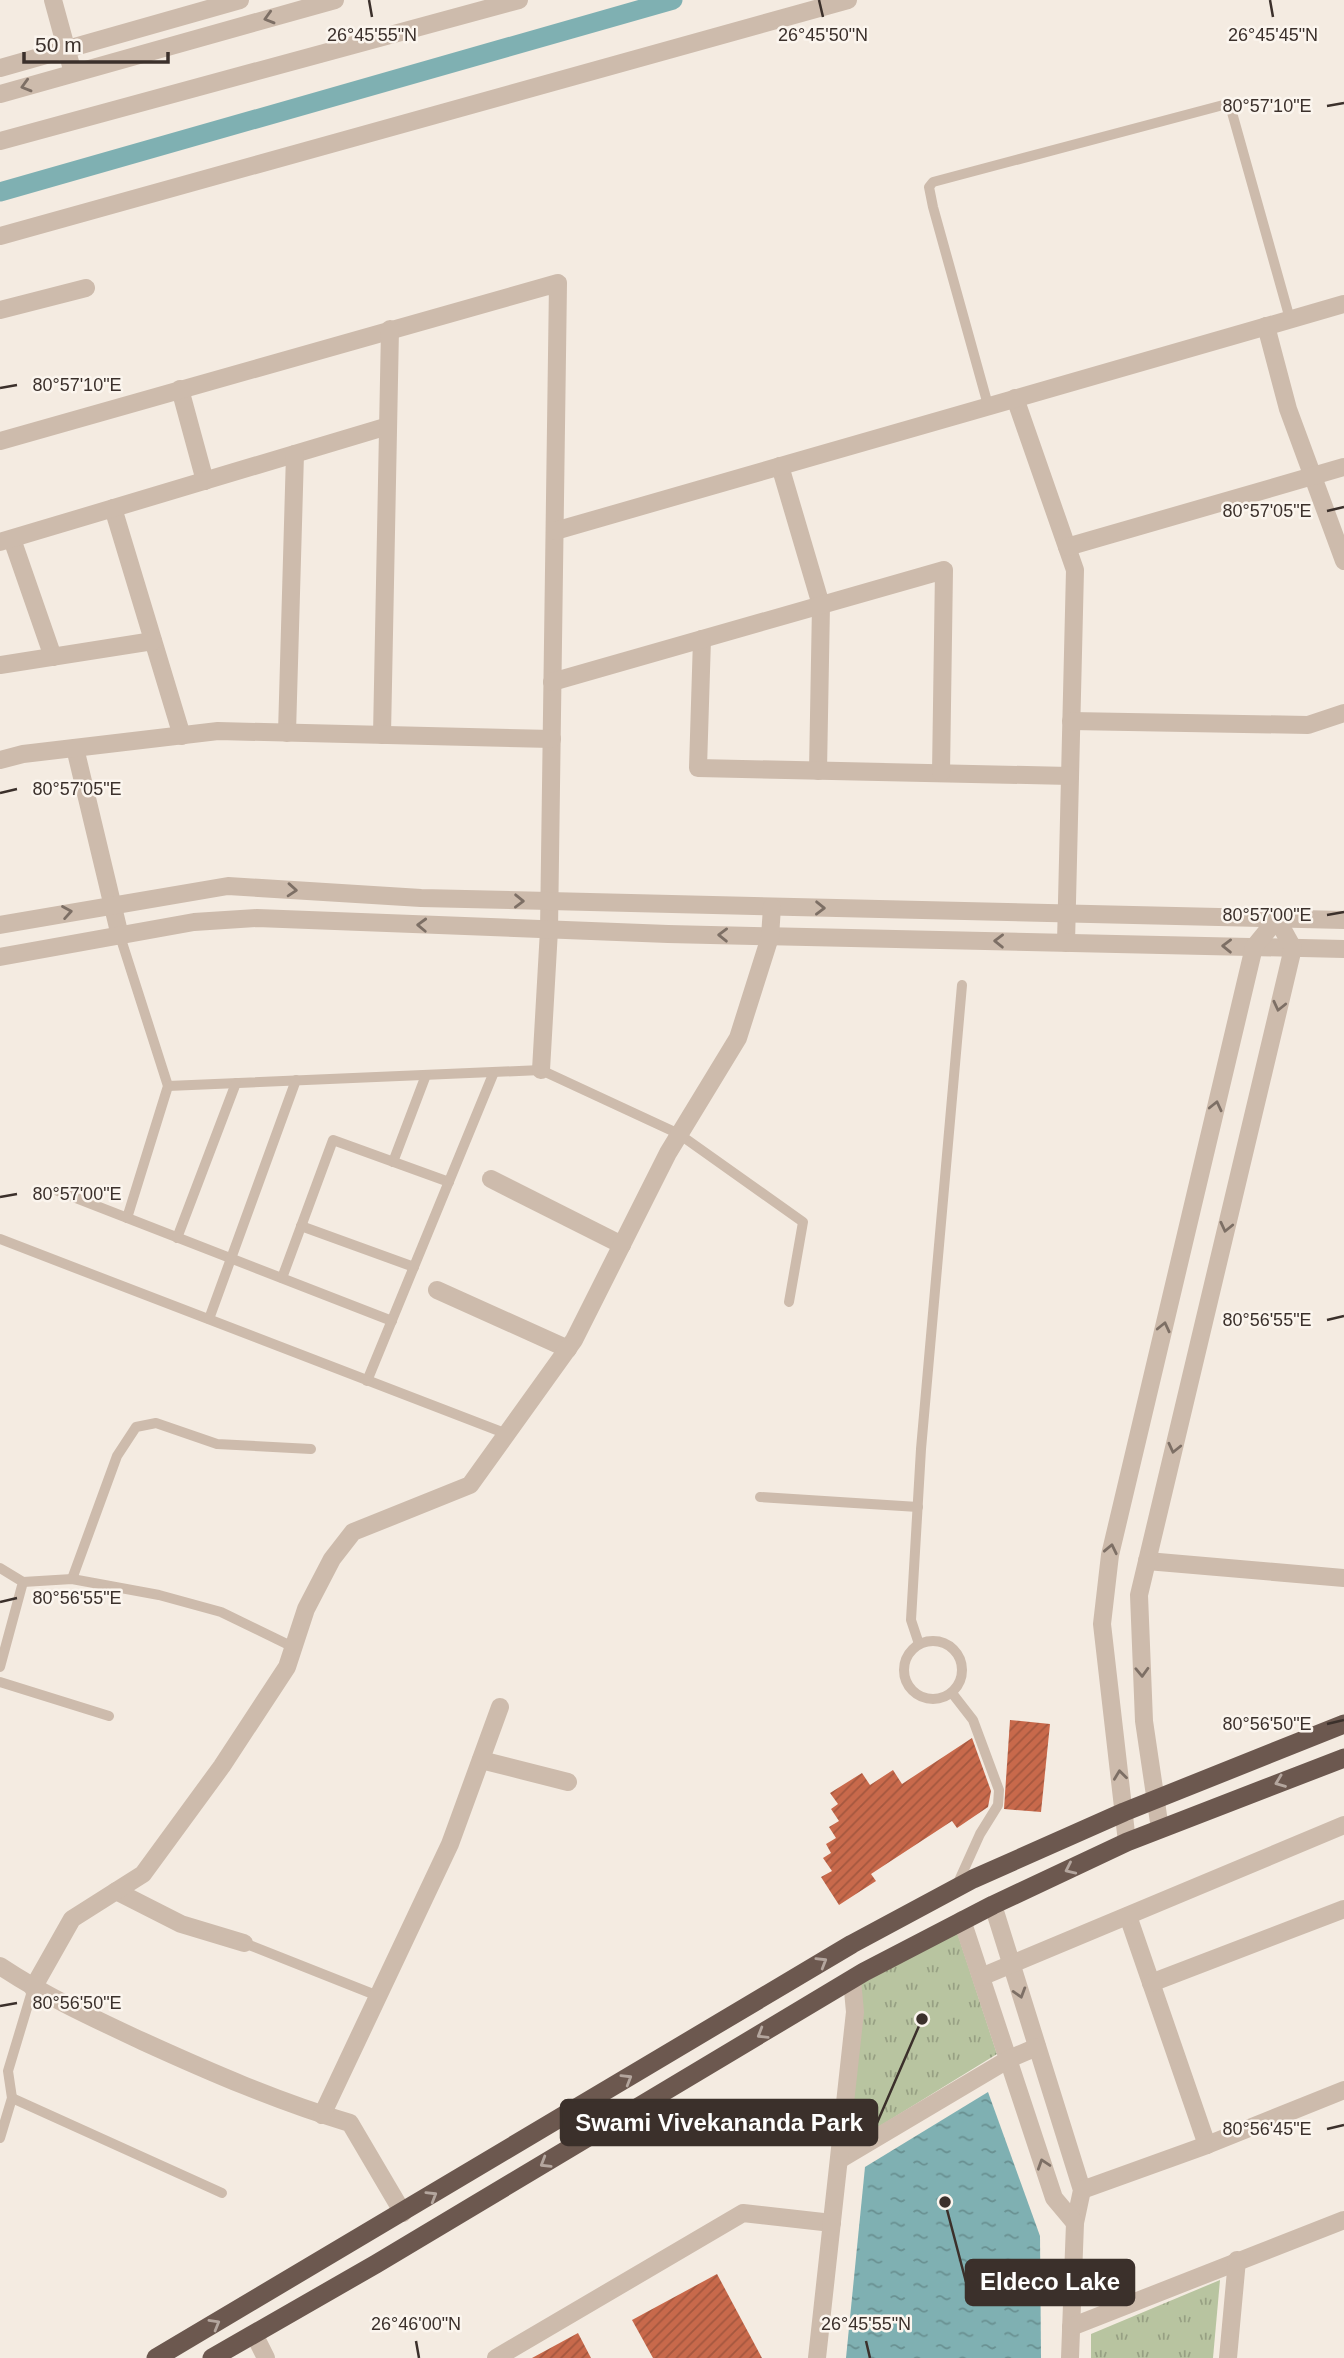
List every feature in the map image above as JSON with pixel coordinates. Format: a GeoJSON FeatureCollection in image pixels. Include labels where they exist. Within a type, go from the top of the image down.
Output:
{"type":"FeatureCollection","features":[{"type":"Feature","properties":{"kind":"highway"},"geometry":{"type":"LineString","coordinates":[[156,2358],[840,1951],[955,1888],[1154,1799],[1344,1724]]}},
{"type":"Feature","properties":{"kind":"highway"},"geometry":{"type":"LineString","coordinates":[[212,2358],[235,2352],[254,2334],[852,1980],[962,1920],[1127,1842],[1344,1758]]}},
{"type":"Feature","properties":{"kind":"street"},"geometry":{"type":"LineString","coordinates":[[53,0],[73,73]]}},
{"type":"Feature","properties":{"kind":"street"},"geometry":{"type":"LineString","coordinates":[[0,68],[240,0]]}},
{"type":"Feature","properties":{"kind":"street"},"geometry":{"type":"LineString","coordinates":[[0,94],[335,0]]}},
{"type":"Feature","properties":{"kind":"street"},"geometry":{"type":"LineString","coordinates":[[0,141],[487,3],[519,0]]}},
{"type":"Feature","properties":{"kind":"street"},"geometry":{"type":"LineString","coordinates":[[0,236],[848,0]]}},
{"type":"Feature","properties":{"kind":"street"},"geometry":{"type":"LineString","coordinates":[[0,442],[558,283],[549,930],[541,1070]]}},
{"type":"Feature","properties":{"kind":"street"},"geometry":{"type":"LineString","coordinates":[[0,310],[86,288]]}},
{"type":"Feature","properties":{"kind":"street"},"geometry":{"type":"LineString","coordinates":[[555,531],[1344,304]]}},
{"type":"Feature","properties":{"kind":"street"},"geometry":{"type":"LineString","coordinates":[[1266,326],[1288,410],[1344,561]]}},
{"type":"Feature","properties":{"kind":"street"},"geometry":{"type":"LineString","coordinates":[[382,735],[390,329]]}},
{"type":"Feature","properties":{"kind":"street"},"geometry":{"type":"LineString","coordinates":[[180,389],[205,481]]}},
{"type":"Feature","properties":{"kind":"street"},"geometry":{"type":"LineString","coordinates":[[1015,398],[1075,570],[1066,943]]}},
{"type":"Feature","properties":{"kind":"street"},"geometry":{"type":"LineString","coordinates":[[53,657],[6,540],[388,426]]}},
{"type":"Feature","properties":{"kind":"street"},"geometry":{"type":"LineString","coordinates":[[287,733],[295,454]]}},
{"type":"Feature","properties":{"kind":"street"},"geometry":{"type":"LineString","coordinates":[[780,466],[821,605],[818,771]]}},
{"type":"Feature","properties":{"kind":"street"},"geometry":{"type":"LineString","coordinates":[[1067,547],[1344,467]]}},
{"type":"Feature","properties":{"kind":"street"},"geometry":{"type":"LineString","coordinates":[[113,508],[182,736]]}},
{"type":"Feature","properties":{"kind":"street"},"geometry":{"type":"LineString","coordinates":[[552,682],[944,570],[941,773]]}},
{"type":"Feature","properties":{"kind":"street"},"geometry":{"type":"LineString","coordinates":[[702,639],[698,768],[1070,776]]}},
{"type":"Feature","properties":{"kind":"street"},"geometry":{"type":"LineString","coordinates":[[0,665],[153,641]]}},
{"type":"Feature","properties":{"kind":"street"},"geometry":{"type":"LineString","coordinates":[[1071,721],[1308,725],[1344,713]]}},
{"type":"Feature","properties":{"kind":"street"},"geometry":{"type":"LineString","coordinates":[[0,760],[75,748],[218,732],[552,739]]}},
{"type":"Feature","properties":{"kind":"street"},"geometry":{"type":"LineString","coordinates":[[75,748],[120,936]]}},
{"type":"Feature","properties":{"kind":"street"},"geometry":{"type":"LineString","coordinates":[[0,925],[228,886],[421,898],[1344,920]]}},
{"type":"Feature","properties":{"kind":"street"},"geometry":{"type":"LineString","coordinates":[[33,1988],[72,1919],[143,1874],[222,1766],[287,1667],[306,1609],[332,1559],[354,1532],[470,1485],[568,1349],[679,1134],[738,1038],[770,937],[772,906]]}},
{"type":"Feature","properties":{"kind":"street"},"geometry":{"type":"LineString","coordinates":[[0,957],[194,922],[257,918],[770,937],[1344,949]]}},
{"type":"Feature","properties":{"kind":"street"},"geometry":{"type":"LineString","coordinates":[[1127,1842],[1102,1624],[1110,1555],[1254,947],[1277,919]]}},
{"type":"Feature","properties":{"kind":"street"},"geometry":{"type":"LineString","coordinates":[[1160,1829],[1144,1721],[1139,1595],[1293,947],[1277,919]]}},
{"type":"Feature","properties":{"kind":"street"},"geometry":{"type":"LineString","coordinates":[[491,1179],[622,1245]]}},
{"type":"Feature","properties":{"kind":"street"},"geometry":{"type":"LineString","coordinates":[[437,1290],[568,1349]]}},
{"type":"Feature","properties":{"kind":"street"},"geometry":{"type":"LineString","coordinates":[[1147,1561],[1344,1578]]}},
{"type":"Feature","properties":{"kind":"street"},"geometry":{"type":"LineString","coordinates":[[322,2115],[450,1844],[500,1707]]}},
{"type":"Feature","properties":{"kind":"street"},"geometry":{"type":"LineString","coordinates":[[481,1760],[568,1782]]}},
{"type":"Feature","properties":{"kind":"street"},"geometry":{"type":"LineString","coordinates":[[981,1977],[1344,1825]]}},
{"type":"Feature","properties":{"kind":"street"},"geometry":{"type":"LineString","coordinates":[[116,1891],[181,1924],[244,1943]]}},
{"type":"Feature","properties":{"kind":"street"},"geometry":{"type":"LineString","coordinates":[[993,1905],[1082,2190],[1075,2223],[1070,2358]]}},
{"type":"Feature","properties":{"kind":"street"},"geometry":{"type":"LineString","coordinates":[[1151,1983],[1344,1909]]}},
{"type":"Feature","properties":{"kind":"street"},"geometry":{"type":"LineString","coordinates":[[1128,1916],[1207,2145]]}},
{"type":"Feature","properties":{"kind":"street"},"geometry":{"type":"LineString","coordinates":[[962,1920],[1054,2198],[1075,2223]]}},
{"type":"Feature","properties":{"kind":"street"},"geometry":{"type":"LineString","coordinates":[[0,1966],[33,1988],[209,2072],[350,2123],[403,2213]]}},
{"type":"Feature","properties":{"kind":"street"},"geometry":{"type":"LineString","coordinates":[[817,2358],[855,2012],[852,1980]]}},
{"type":"Feature","properties":{"kind":"street"},"geometry":{"type":"LineString","coordinates":[[839,2160],[1009,2059],[1037,2046]]}},
{"type":"Feature","properties":{"kind":"street"},"geometry":{"type":"LineString","coordinates":[[1082,2190],[1207,2145],[1344,2090]]}},
{"type":"Feature","properties":{"kind":"street"},"geometry":{"type":"LineString","coordinates":[[496,2358],[743,2213],[832,2223]]}},
{"type":"Feature","properties":{"kind":"street"},"geometry":{"type":"LineString","coordinates":[[1071,2328],[1237,2260],[1344,2220]]}},
{"type":"Feature","properties":{"kind":"street"},"geometry":{"type":"LineString","coordinates":[[1228,2358],[1237,2260]]}},
{"type":"Feature","properties":{"kind":"street"},"geometry":{"type":"LineString","coordinates":[[254,2334],[266,2358]]}},
{"type":"Feature","properties":{"kind":"lane"},"geometry":{"type":"LineString","coordinates":[[988,405],[933,206],[929,187],[933,182],[1227,104],[1231,109],[1290,319]]}},
{"type":"Feature","properties":{"kind":"lane"},"geometry":{"type":"LineString","coordinates":[[120,936],[169,1086],[127,1218]]}},
{"type":"Feature","properties":{"kind":"lane"},"geometry":{"type":"LineString","coordinates":[[919,1644],[911,1620],[918,1507],[962,985]]}},
{"type":"Feature","properties":{"kind":"lane"},"geometry":{"type":"LineString","coordinates":[[169,1086],[541,1070],[679,1134],[803,1222],[789,1302]]}},
{"type":"Feature","properties":{"kind":"lane"},"geometry":{"type":"LineString","coordinates":[[367,1381],[494,1072]]}},
{"type":"Feature","properties":{"kind":"lane"},"geometry":{"type":"LineString","coordinates":[[393,1162],[426,1075]]}},
{"type":"Feature","properties":{"kind":"lane"},"geometry":{"type":"LineString","coordinates":[[209,1319],[296,1080]]}},
{"type":"Feature","properties":{"kind":"lane"},"geometry":{"type":"LineString","coordinates":[[177,1238],[236,1083]]}},
{"type":"Feature","properties":{"kind":"lane"},"geometry":{"type":"LineString","coordinates":[[282,1278],[333,1140],[449,1182]]}},
{"type":"Feature","properties":{"kind":"lane"},"geometry":{"type":"LineString","coordinates":[[58,1191],[392,1321]]}},
{"type":"Feature","properties":{"kind":"lane"},"geometry":{"type":"LineString","coordinates":[[301,1226],[414,1267]]}},
{"type":"Feature","properties":{"kind":"lane"},"geometry":{"type":"LineString","coordinates":[[0,1239],[507,1434]]}},
{"type":"Feature","properties":{"kind":"lane"},"geometry":{"type":"LineString","coordinates":[[72,1579],[117,1456],[136,1427],[156,1423],[217,1444],[311,1449]]}},
{"type":"Feature","properties":{"kind":"lane"},"geometry":{"type":"LineString","coordinates":[[760,1497],[918,1507]]}},
{"type":"Feature","properties":{"kind":"lane"},"geometry":{"type":"LineString","coordinates":[[0,1568],[23,1582],[72,1579],[159,1595],[221,1612],[293,1647]]}},
{"type":"Feature","properties":{"kind":"lane"},"geometry":{"type":"LineString","coordinates":[[0,1667],[23,1582]]}},
{"type":"Feature","properties":{"kind":"lane"},"geometry":{"type":"LineString","coordinates":[[931,1640],[954,1649],[962,1671],[960,1683],[952,1693],[941,1699],[929,1699],[909,1686],[905,1662],[910,1651],[931,1640]]}},
{"type":"Feature","properties":{"kind":"lane"},"geometry":{"type":"LineString","coordinates":[[0,1682],[109,1716]]}},
{"type":"Feature","properties":{"kind":"lane"},"geometry":{"type":"LineString","coordinates":[[952,1693],[972,1720],[999,1790],[999,1805],[980,1834],[955,1888]]}},
{"type":"Feature","properties":{"kind":"lane"},"geometry":{"type":"LineString","coordinates":[[244,1943],[378,1996]]}},
{"type":"Feature","properties":{"kind":"lane"},"geometry":{"type":"LineString","coordinates":[[0,2138],[12,2098],[4,2070],[33,1988]]}},
{"type":"Feature","properties":{"kind":"lane"},"geometry":{"type":"LineString","coordinates":[[12,2098],[222,2193]]}},
{"type":"Feature","properties":{"kind":"green space"},"geometry":{"type":"Polygon","coordinates":[[[957,1932],[997,2054],[849,2145],[861,1984],[957,1932]]]}},
{"type":"Feature","properties":{"kind":"green space"},"geometry":{"type":"Polygon","coordinates":[[[1220,2280],[1213,2358],[1091,2358],[1091,2334],[1220,2280]]]}},
{"type":"Feature","properties":{"kind":"water"},"geometry":{"type":"Polygon","coordinates":[[[988,2092],[1040,2236],[1041,2358],[846,2358],[865,2167],[988,2092]]]}},
{"type":"Feature","properties":{"kind":"building"},"geometry":{"type":"Polygon","coordinates":[[[1010,1720],[1050,1724],[1041,1812],[1004,1809],[1010,1720]]]}},
{"type":"Feature","properties":{"kind":"building"},"geometry":{"type":"Polygon","coordinates":[[[972,1738],[991,1791],[988,1807],[957,1828],[952,1821],[871,1874],[876,1881],[839,1905],[821,1877],[832,1871],[823,1858],[831,1853],[826,1844],[836,1838],[829,1827],[839,1821],[831,1809],[838,1804],[830,1793],[862,1773],[870,1785],[893,1770],[902,1784],[972,1738]]]}},
{"type":"Feature","properties":{"kind":"building"},"geometry":{"type":"Polygon","coordinates":[[[717,2274],[762,2358],[653,2358],[632,2320],[717,2274]]]}},
{"type":"Feature","properties":{"kind":"building"},"geometry":{"type":"Polygon","coordinates":[[[578,2333],[591,2358],[532,2358],[578,2333]]]}},
{"type":"Feature","properties":{"kind":"waterway"},"geometry":{"type":"LineString","coordinates":[[0,192],[673,0]]}},
{"type":"Feature","properties":{"kind":"place","name":"Swami Vivekananda Park"},"geometry":{"type":"Point","coordinates":[922,2019]}},
{"type":"Feature","properties":{"kind":"place","name":"Eldeco Lake"},"geometry":{"type":"Point","coordinates":[945,2202]}}]}
